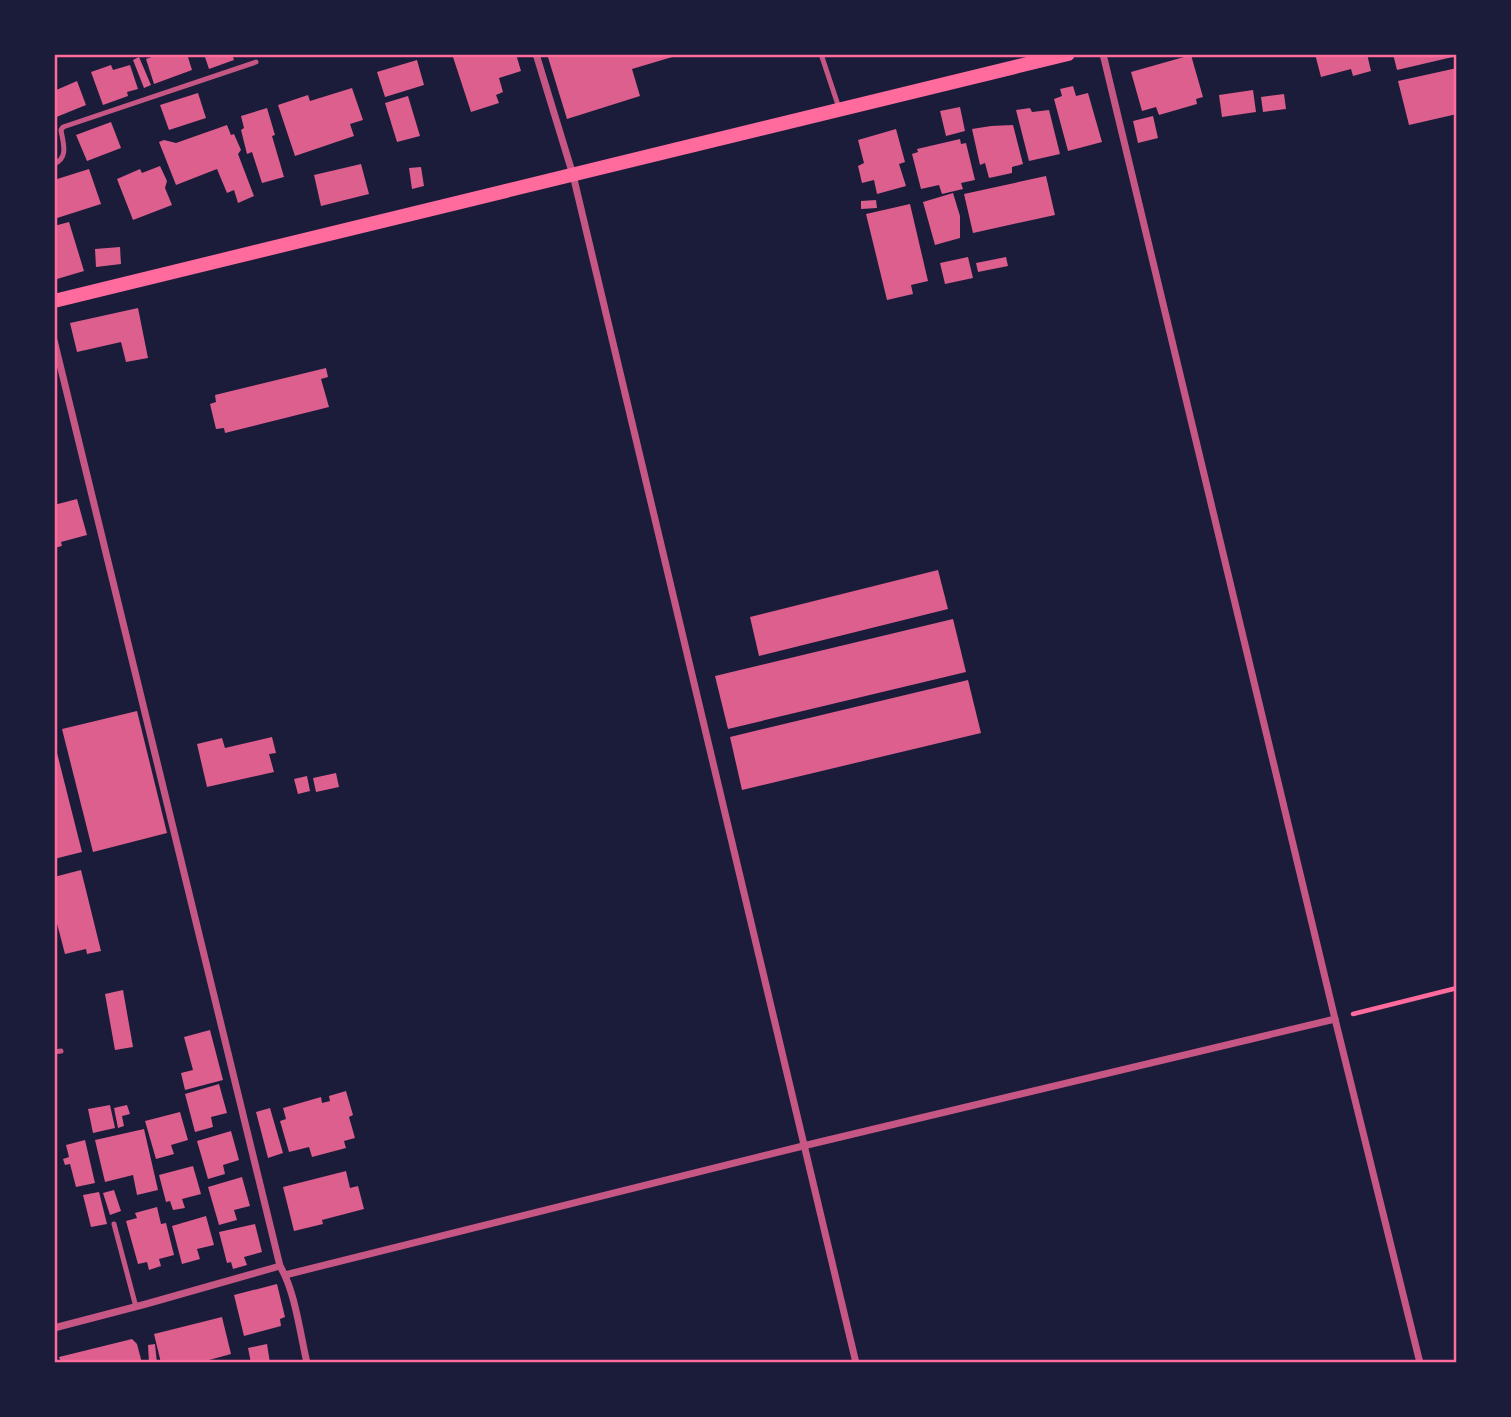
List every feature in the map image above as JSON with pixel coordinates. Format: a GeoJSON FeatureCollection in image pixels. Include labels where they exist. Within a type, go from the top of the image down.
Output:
{"type":"FeatureCollection","features":[{"type":"Feature","properties":{"kind":"main road"},"geometry":{"type":"LineString","coordinates":[[54,301],[1068,54]]}},
{"type":"Feature","properties":{"kind":"street"},"geometry":{"type":"LineString","coordinates":[[537,54],[573,175],[856,1363]]}},
{"type":"Feature","properties":{"kind":"street"},"geometry":{"type":"LineString","coordinates":[[1103,54],[1420,1363]]}},
{"type":"Feature","properties":{"kind":"street"},"geometry":{"type":"LineString","coordinates":[[54,340],[280,1266],[285,1275],[307,1363]]}},
{"type":"Feature","properties":{"kind":"street"},"geometry":{"type":"LineString","coordinates":[[285,1275],[803,1146],[1335,1019]]}},
{"type":"Feature","properties":{"kind":"street"},"geometry":{"type":"LineString","coordinates":[[54,1328],[280,1266]]}},
{"type":"Feature","properties":{"kind":"lane"},"geometry":{"type":"LineString","coordinates":[[821,54],[839,110]]}},
{"type":"Feature","properties":{"kind":"lane"},"geometry":{"type":"LineString","coordinates":[[54,164],[62,161],[64,157],[63,127],[256,62]]}},
{"type":"Feature","properties":{"kind":"lane"},"geometry":{"type":"LineString","coordinates":[[114,1224],[136,1307]]}},
{"type":"Feature","properties":{"kind":"path"},"geometry":{"type":"LineString","coordinates":[[1335,1019],[1457,988]]}},
{"type":"Feature","properties":{"kind":"building"},"geometry":{"type":"Polygon","coordinates":[[[160,54],[187,54],[192,70],[154,84],[146,59],[160,54]]]}},
{"type":"Feature","properties":{"kind":"building"},"geometry":{"type":"Polygon","coordinates":[[[204,54],[239,55],[233,57],[234,60],[209,69],[204,54]]]}},
{"type":"Feature","properties":{"kind":"building"},"geometry":{"type":"Polygon","coordinates":[[[452,54],[516,54],[521,71],[499,78],[503,92],[496,95],[499,103],[471,112],[452,54]]]}},
{"type":"Feature","properties":{"kind":"building"},"geometry":{"type":"Polygon","coordinates":[[[547,54],[679,55],[632,69],[640,96],[567,119],[547,54]]]}},
{"type":"Feature","properties":{"kind":"building"},"geometry":{"type":"Polygon","coordinates":[[[1315,54],[1367,54],[1371,71],[1353,76],[1351,69],[1321,77],[1315,54]]]}},
{"type":"Feature","properties":{"kind":"building"},"geometry":{"type":"Polygon","coordinates":[[[1393,54],[1457,54],[1457,56],[1397,70],[1393,54]]]}},
{"type":"Feature","properties":{"kind":"building"},"geometry":{"type":"Polygon","coordinates":[[[1191,55],[1203,97],[1196,99],[1197,104],[1159,115],[1156,107],[1142,111],[1131,72],[1191,55]]]}},
{"type":"Feature","properties":{"kind":"building"},"geometry":{"type":"Polygon","coordinates":[[[139,57],[151,85],[144,88],[133,60],[139,57]]]}},
{"type":"Feature","properties":{"kind":"building"},"geometry":{"type":"Polygon","coordinates":[[[417,60],[424,85],[385,97],[377,72],[417,60]]]}},
{"type":"Feature","properties":{"kind":"building"},"geometry":{"type":"Polygon","coordinates":[[[111,65],[113,70],[130,65],[138,89],[127,92],[128,96],[103,105],[91,72],[111,65]]]}},
{"type":"Feature","properties":{"kind":"building"},"geometry":{"type":"Polygon","coordinates":[[[1457,68],[1457,114],[1409,125],[1398,81],[1457,68]]]}},
{"type":"Feature","properties":{"kind":"building"},"geometry":{"type":"Polygon","coordinates":[[[77,81],[86,105],[54,118],[54,91],[77,81]]]}},
{"type":"Feature","properties":{"kind":"building"},"geometry":{"type":"Polygon","coordinates":[[[1073,86],[1076,96],[1088,93],[1102,142],[1068,151],[1054,99],[1062,96],[1060,89],[1073,86]]]}},
{"type":"Feature","properties":{"kind":"building"},"geometry":{"type":"Polygon","coordinates":[[[352,88],[363,120],[350,124],[354,136],[295,156],[278,105],[308,95],[310,101],[352,88]]]}},
{"type":"Feature","properties":{"kind":"building"},"geometry":{"type":"Polygon","coordinates":[[[1253,90],[1256,112],[1222,117],[1219,95],[1253,90]]]}},
{"type":"Feature","properties":{"kind":"building"},"geometry":{"type":"Polygon","coordinates":[[[198,93],[206,118],[169,130],[160,105],[198,93]]]}},
{"type":"Feature","properties":{"kind":"building"},"geometry":{"type":"Polygon","coordinates":[[[1284,94],[1286,109],[1263,112],[1261,97],[1284,94]]]}},
{"type":"Feature","properties":{"kind":"building"},"geometry":{"type":"Polygon","coordinates":[[[408,96],[420,136],[397,142],[385,103],[408,96]]]}},
{"type":"Feature","properties":{"kind":"building"},"geometry":{"type":"Polygon","coordinates":[[[960,107],[965,131],[946,136],[940,111],[960,107]]]}},
{"type":"Feature","properties":{"kind":"building"},"geometry":{"type":"Polygon","coordinates":[[[267,108],[284,177],[262,183],[252,152],[247,154],[241,130],[244,128],[241,116],[267,108]]]}},
{"type":"Feature","properties":{"kind":"building"},"geometry":{"type":"Polygon","coordinates":[[[1030,108],[1032,112],[1049,110],[1060,154],[1029,161],[1016,110],[1030,108]]]}},
{"type":"Feature","properties":{"kind":"building"},"geometry":{"type":"Polygon","coordinates":[[[1153,116],[1158,138],[1138,143],[1133,121],[1153,116]]]}},
{"type":"Feature","properties":{"kind":"building"},"geometry":{"type":"Polygon","coordinates":[[[111,122],[121,148],[87,161],[76,135],[111,122]]]}},
{"type":"Feature","properties":{"kind":"building"},"geometry":{"type":"Polygon","coordinates":[[[227,125],[241,150],[238,154],[254,196],[238,203],[234,190],[227,193],[217,169],[176,185],[159,142],[164,140],[176,143],[227,125]]]}},
{"type":"Feature","properties":{"kind":"building"},"geometry":{"type":"Polygon","coordinates":[[[1013,125],[1023,164],[1012,167],[1012,173],[989,178],[985,163],[980,165],[972,129],[1013,125]]]}},
{"type":"Feature","properties":{"kind":"building"},"geometry":{"type":"Polygon","coordinates":[[[896,129],[905,162],[899,164],[906,186],[877,194],[874,180],[862,183],[858,166],[864,163],[858,140],[896,129]]]}},
{"type":"Feature","properties":{"kind":"building"},"geometry":{"type":"Polygon","coordinates":[[[960,139],[961,144],[966,143],[975,180],[961,183],[963,189],[942,194],[939,185],[921,189],[912,154],[918,152],[917,149],[960,139]]]}},
{"type":"Feature","properties":{"kind":"building"},"geometry":{"type":"Polygon","coordinates":[[[361,164],[369,194],[321,206],[314,175],[361,164]]]}},
{"type":"Feature","properties":{"kind":"building"},"geometry":{"type":"Polygon","coordinates":[[[160,166],[167,181],[165,188],[172,205],[133,220],[117,179],[140,169],[142,173],[160,166]]]}},
{"type":"Feature","properties":{"kind":"building"},"geometry":{"type":"Polygon","coordinates":[[[421,167],[424,186],[412,189],[409,168],[421,167]]]}},
{"type":"Feature","properties":{"kind":"building"},"geometry":{"type":"Polygon","coordinates":[[[89,169],[101,204],[54,219],[54,180],[89,169]]]}},
{"type":"Feature","properties":{"kind":"building"},"geometry":{"type":"Polygon","coordinates":[[[1046,176],[1055,215],[973,233],[964,194],[1046,176]]]}},
{"type":"Feature","properties":{"kind":"building"},"geometry":{"type":"Polygon","coordinates":[[[953,193],[960,216],[960,238],[935,245],[923,202],[953,193]]]}},
{"type":"Feature","properties":{"kind":"building"},"geometry":{"type":"Polygon","coordinates":[[[876,200],[877,208],[861,209],[861,201],[876,200]]]}},
{"type":"Feature","properties":{"kind":"building"},"geometry":{"type":"Polygon","coordinates":[[[910,204],[928,281],[911,285],[913,294],[887,300],[866,214],[910,204]]]}},
{"type":"Feature","properties":{"kind":"building"},"geometry":{"type":"Polygon","coordinates":[[[69,222],[84,271],[57,279],[54,271],[54,226],[69,222]]]}},
{"type":"Feature","properties":{"kind":"building"},"geometry":{"type":"Polygon","coordinates":[[[120,247],[121,264],[96,267],[95,249],[120,247]]]}},
{"type":"Feature","properties":{"kind":"building"},"geometry":{"type":"Polygon","coordinates":[[[968,257],[973,278],[945,284],[940,263],[968,257]]]}},
{"type":"Feature","properties":{"kind":"building"},"geometry":{"type":"Polygon","coordinates":[[[1006,257],[1008,266],[978,272],[976,263],[1006,257]]]}},
{"type":"Feature","properties":{"kind":"building"},"geometry":{"type":"Polygon","coordinates":[[[138,308],[148,358],[126,362],[121,342],[77,352],[70,323],[138,308]]]}},
{"type":"Feature","properties":{"kind":"building"},"geometry":{"type":"Polygon","coordinates":[[[326,368],[328,377],[321,379],[329,407],[225,433],[224,428],[216,429],[210,404],[216,402],[215,395],[326,368]]]}},
{"type":"Feature","properties":{"kind":"building"},"geometry":{"type":"Polygon","coordinates":[[[77,499],[87,535],[61,542],[62,546],[54,548],[54,505],[77,499]]]}},
{"type":"Feature","properties":{"kind":"building"},"geometry":{"type":"Polygon","coordinates":[[[938,570],[948,609],[759,656],[750,617],[938,570]]]}},
{"type":"Feature","properties":{"kind":"building"},"geometry":{"type":"Polygon","coordinates":[[[953,619],[966,672],[728,729],[715,676],[953,619]]]}},
{"type":"Feature","properties":{"kind":"building"},"geometry":{"type":"Polygon","coordinates":[[[968,680],[981,733],[742,790],[730,737],[968,680]]]}},
{"type":"Feature","properties":{"kind":"building"},"geometry":{"type":"Polygon","coordinates":[[[137,711],[167,833],[93,852],[62,729],[137,711]]]}},
{"type":"Feature","properties":{"kind":"building"},"geometry":{"type":"Polygon","coordinates":[[[272,737],[276,753],[269,754],[274,772],[207,787],[197,744],[222,738],[225,748],[272,737]]]}},
{"type":"Feature","properties":{"kind":"building"},"geometry":{"type":"Polygon","coordinates":[[[54,741],[82,852],[54,859],[54,741]]]}},
{"type":"Feature","properties":{"kind":"building"},"geometry":{"type":"Polygon","coordinates":[[[336,773],[339,787],[316,792],[313,778],[336,773]]]}},
{"type":"Feature","properties":{"kind":"building"},"geometry":{"type":"Polygon","coordinates":[[[307,776],[310,791],[298,794],[294,779],[307,776]]]}},
{"type":"Feature","properties":{"kind":"building"},"geometry":{"type":"Polygon","coordinates":[[[81,870],[101,951],[87,954],[86,949],[65,954],[54,912],[54,877],[81,870]]]}},
{"type":"Feature","properties":{"kind":"building"},"geometry":{"type":"Polygon","coordinates":[[[123,990],[133,1047],[115,1050],[105,994],[123,990]]]}},
{"type":"Feature","properties":{"kind":"building"},"geometry":{"type":"Polygon","coordinates":[[[210,1030],[223,1080],[185,1090],[181,1073],[193,1070],[184,1037],[210,1030]]]}},
{"type":"Feature","properties":{"kind":"building"},"geometry":{"type":"Polygon","coordinates":[[[219,1084],[227,1113],[211,1117],[213,1127],[195,1132],[185,1094],[219,1084]]]}},
{"type":"Feature","properties":{"kind":"building"},"geometry":{"type":"Polygon","coordinates":[[[346,1091],[353,1115],[349,1117],[355,1138],[344,1141],[346,1148],[312,1157],[309,1147],[289,1152],[280,1121],[286,1119],[283,1108],[321,1097],[322,1103],[330,1101],[329,1096],[346,1091]]]}},
{"type":"Feature","properties":{"kind":"building"},"geometry":{"type":"Polygon","coordinates":[[[110,1105],[115,1128],[93,1133],[88,1109],[110,1105]]]}},
{"type":"Feature","properties":{"kind":"building"},"geometry":{"type":"Polygon","coordinates":[[[127,1105],[130,1114],[122,1116],[124,1126],[118,1128],[114,1108],[127,1105]]]}},
{"type":"Feature","properties":{"kind":"building"},"geometry":{"type":"Polygon","coordinates":[[[270,1108],[283,1153],[268,1158],[256,1112],[270,1108]]]}},
{"type":"Feature","properties":{"kind":"building"},"geometry":{"type":"Polygon","coordinates":[[[180,1112],[188,1140],[171,1145],[174,1154],[156,1159],[145,1121],[180,1112]]]}},
{"type":"Feature","properties":{"kind":"building"},"geometry":{"type":"Polygon","coordinates":[[[144,1129],[158,1190],[137,1195],[133,1175],[105,1182],[95,1140],[144,1129]]]}},
{"type":"Feature","properties":{"kind":"building"},"geometry":{"type":"Polygon","coordinates":[[[231,1131],[239,1160],[223,1165],[225,1174],[208,1179],[197,1141],[231,1131]]]}},
{"type":"Feature","properties":{"kind":"building"},"geometry":{"type":"Polygon","coordinates":[[[85,1140],[95,1183],[76,1187],[70,1164],[65,1165],[63,1159],[69,1157],[66,1145],[85,1140]]]}},
{"type":"Feature","properties":{"kind":"building"},"geometry":{"type":"Polygon","coordinates":[[[193,1166],[201,1194],[182,1199],[185,1208],[173,1210],[170,1201],[166,1202],[159,1175],[193,1166]]]}},
{"type":"Feature","properties":{"kind":"building"},"geometry":{"type":"Polygon","coordinates":[[[346,1171],[350,1188],[358,1186],[364,1209],[294,1231],[283,1187],[346,1171]]]}},
{"type":"Feature","properties":{"kind":"building"},"geometry":{"type":"Polygon","coordinates":[[[242,1177],[250,1206],[234,1210],[237,1220],[219,1225],[208,1187],[242,1177]]]}},
{"type":"Feature","properties":{"kind":"building"},"geometry":{"type":"Polygon","coordinates":[[[114,1190],[121,1211],[110,1215],[103,1193],[114,1190]]]}},
{"type":"Feature","properties":{"kind":"building"},"geometry":{"type":"Polygon","coordinates":[[[99,1192],[107,1224],[91,1227],[83,1195],[99,1192]]]}},
{"type":"Feature","properties":{"kind":"building"},"geometry":{"type":"Polygon","coordinates":[[[157,1207],[161,1224],[166,1223],[174,1255],[159,1259],[161,1266],[149,1270],[147,1262],[138,1264],[126,1221],[137,1218],[135,1213],[157,1207]]]}},
{"type":"Feature","properties":{"kind":"building"},"geometry":{"type":"Polygon","coordinates":[[[206,1216],[214,1245],[197,1249],[200,1259],[182,1264],[172,1226],[206,1216]]]}},
{"type":"Feature","properties":{"kind":"building"},"geometry":{"type":"Polygon","coordinates":[[[255,1224],[262,1252],[244,1257],[247,1265],[233,1269],[231,1262],[227,1263],[219,1232],[255,1224]]]}},
{"type":"Feature","properties":{"kind":"building"},"geometry":{"type":"Polygon","coordinates":[[[277,1284],[285,1317],[280,1319],[281,1326],[244,1336],[234,1295],[277,1284]]]}},
{"type":"Feature","properties":{"kind":"building"},"geometry":{"type":"Polygon","coordinates":[[[222,1317],[231,1354],[198,1363],[161,1363],[154,1334],[222,1317]]]}},
{"type":"Feature","properties":{"kind":"building"},"geometry":{"type":"Polygon","coordinates":[[[132,1339],[137,1344],[142,1363],[61,1363],[59,1357],[132,1339]]]}},
{"type":"Feature","properties":{"kind":"building"},"geometry":{"type":"Polygon","coordinates":[[[155,1344],[157,1363],[149,1363],[148,1345],[155,1344]]]}},
{"type":"Feature","properties":{"kind":"building"},"geometry":{"type":"Polygon","coordinates":[[[267,1344],[270,1363],[251,1363],[248,1348],[267,1344]]]}}]}
